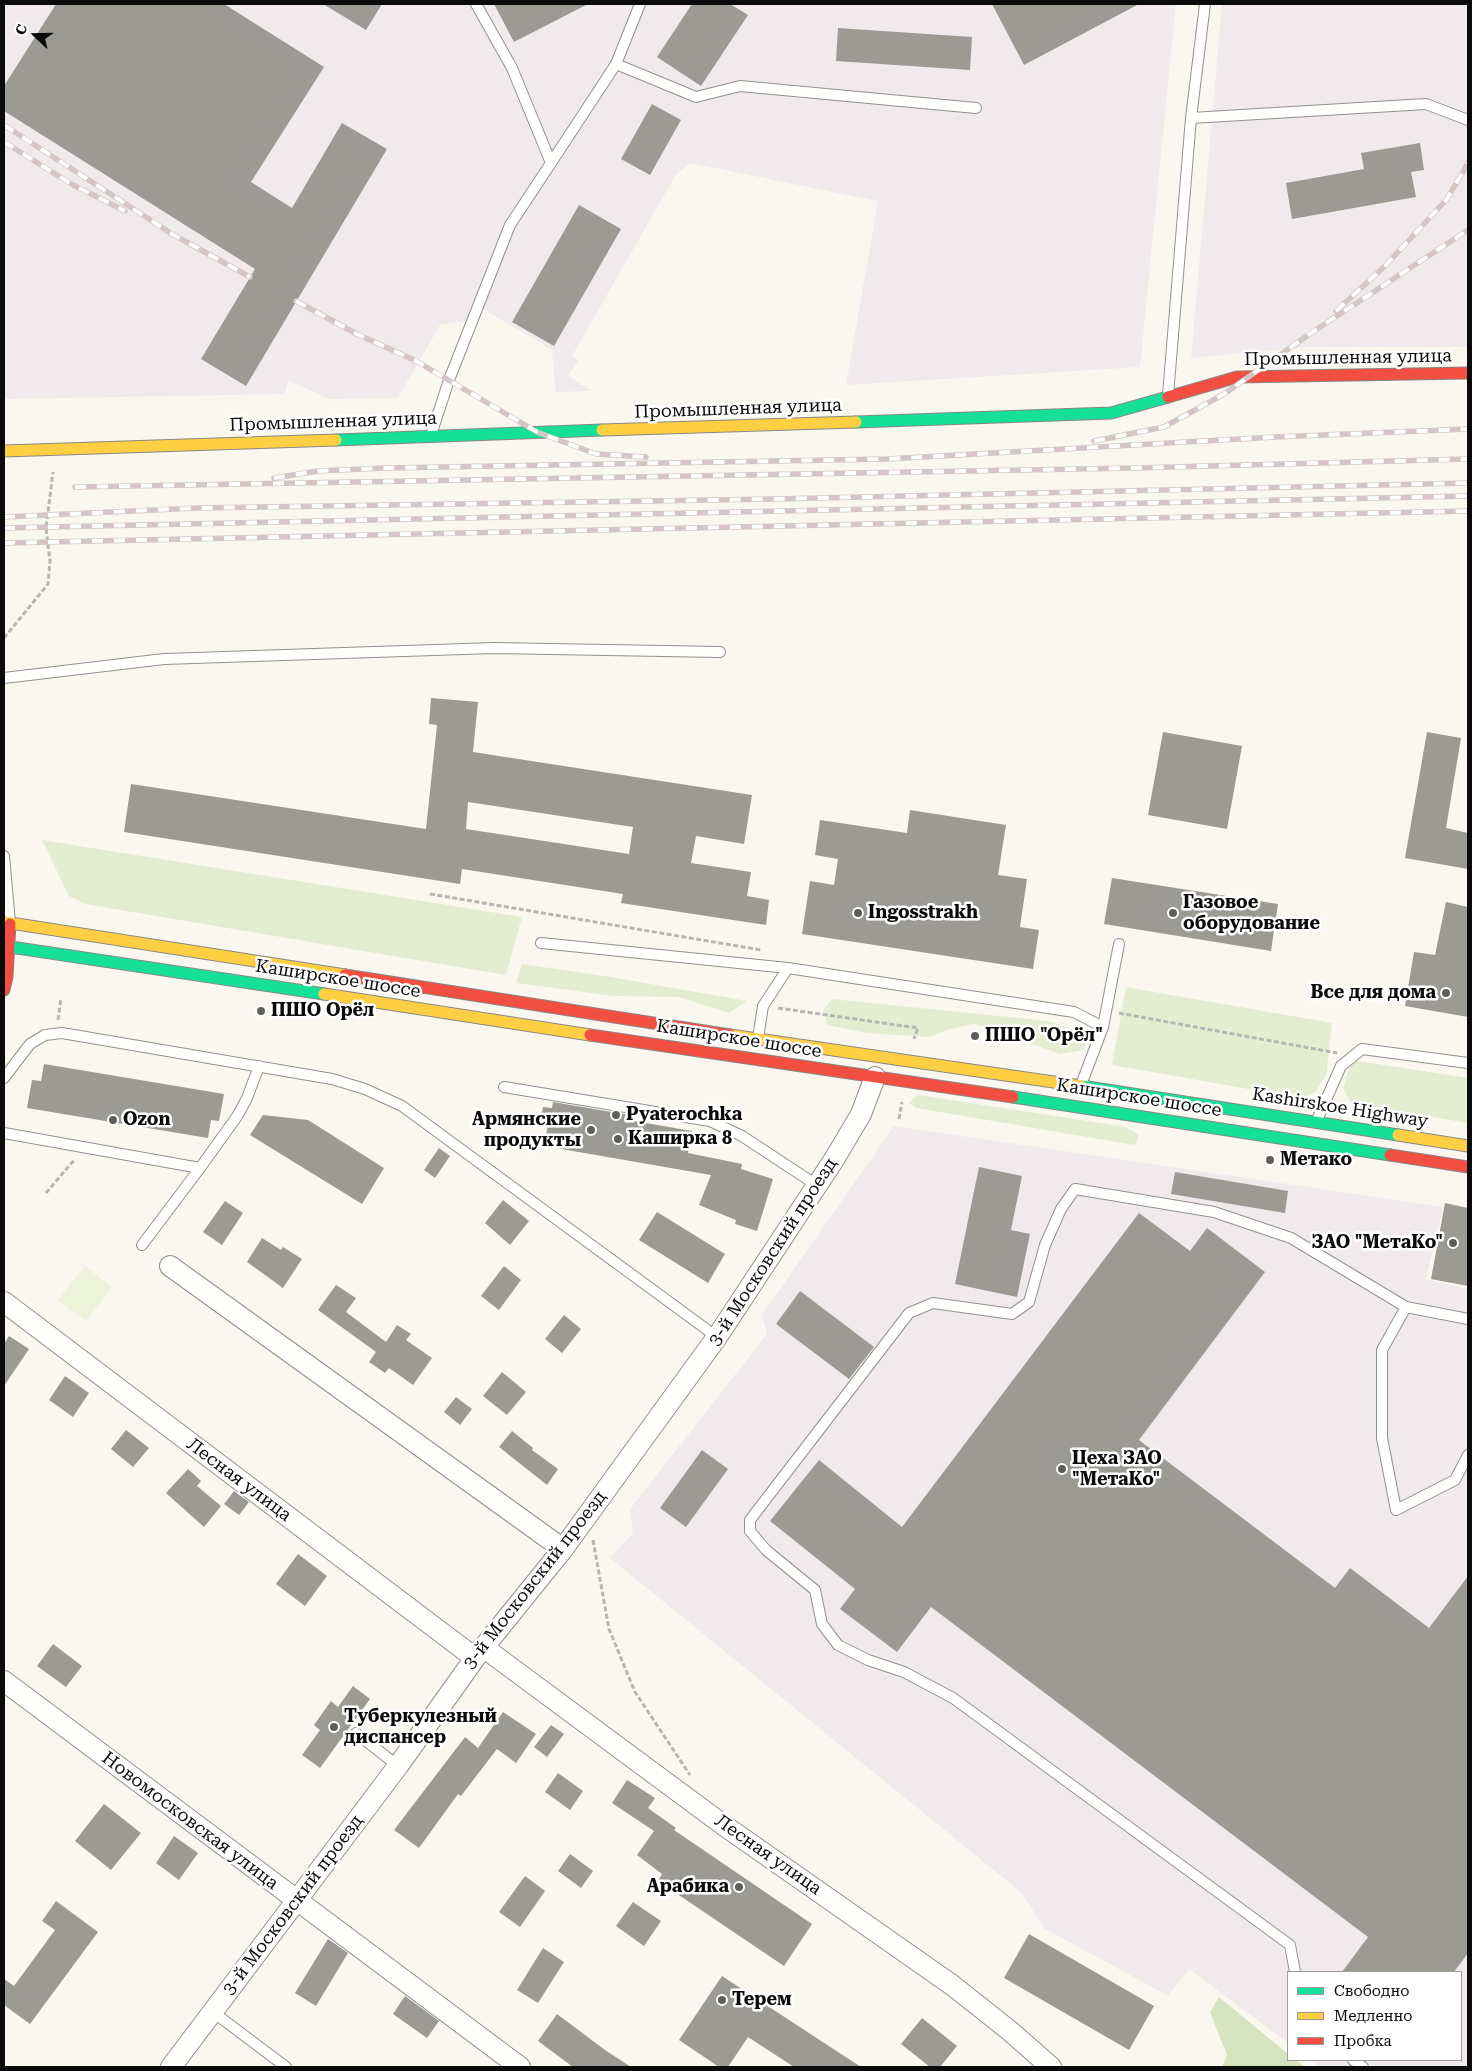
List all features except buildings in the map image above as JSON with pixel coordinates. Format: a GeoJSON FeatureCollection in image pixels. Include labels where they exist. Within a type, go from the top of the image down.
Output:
{"type":"FeatureCollection","features":[{"type":"Feature","properties":{"kind":"main road","name":"Промышленная улица"},"geometry":{"type":"LineString","coordinates":[[4,452],[1111,413],[1237,377],[1468,373]]}},
{"type":"Feature","properties":{"kind":"main road"},"geometry":{"type":"LineString","coordinates":[[4,990],[7,922]]}},
{"type":"Feature","properties":{"kind":"main road","name":"Каширское шоссе"},"geometry":{"type":"LineString","coordinates":[[7,922],[758,1039]]}},
{"type":"Feature","properties":{"kind":"main road","name":"Каширское шоссе"},"geometry":{"type":"LineString","coordinates":[[6,946],[1078,1106],[1468,1167]]}},
{"type":"Feature","properties":{"kind":"main road","name":"Kashirskoe Highway"},"geometry":{"type":"LineString","coordinates":[[758,1039],[1316,1121],[1468,1146]]}},
{"type":"Feature","properties":{"kind":"street","name":"3-й Московский проезд"},"geometry":{"type":"LineString","coordinates":[[170,2067],[398,1766],[479,1653],[563,1549],[718,1337],[818,1186],[861,1114],[875,1077]]}},
{"type":"Feature","properties":{"kind":"street"},"geometry":{"type":"LineString","coordinates":[[170,1266],[563,1549]]}},
{"type":"Feature","properties":{"kind":"street","name":"Лесная улица"},"geometry":{"type":"LineString","coordinates":[[4,1302],[479,1653],[722,1824],[841,1905],[958,1989],[1051,2067]]}},
{"type":"Feature","properties":{"kind":"street","name":"Новомосковская улица"},"geometry":{"type":"LineString","coordinates":[[4,1681],[520,2067]]}},
{"type":"Feature","properties":{"kind":"lane"},"geometry":{"type":"LineString","coordinates":[[476,4],[512,68],[551,163]]}},
{"type":"Feature","properties":{"kind":"lane"},"geometry":{"type":"LineString","coordinates":[[431,436],[449,380],[510,225],[616,64],[640,4]]}},
{"type":"Feature","properties":{"kind":"lane"},"geometry":{"type":"LineString","coordinates":[[1168,396],[1192,118],[1205,4]]}},
{"type":"Feature","properties":{"kind":"lane"},"geometry":{"type":"LineString","coordinates":[[616,64],[696,97],[740,86],[976,108]]}},
{"type":"Feature","properties":{"kind":"lane"},"geometry":{"type":"LineString","coordinates":[[1192,118],[1426,104],[1468,120]]}},
{"type":"Feature","properties":{"kind":"lane"},"geometry":{"type":"LineString","coordinates":[[4,678],[183,659],[494,648],[720,652]]}},
{"type":"Feature","properties":{"kind":"lane"},"geometry":{"type":"LineString","coordinates":[[4,856],[7,922]]}},
{"type":"Feature","properties":{"kind":"lane"},"geometry":{"type":"LineString","coordinates":[[541,943],[788,968],[1074,1012],[1103,1026]]}},
{"type":"Feature","properties":{"kind":"lane"},"geometry":{"type":"LineString","coordinates":[[1081,1086],[1103,1026],[1119,944]]}},
{"type":"Feature","properties":{"kind":"lane"},"geometry":{"type":"LineString","coordinates":[[758,1039],[763,1006],[788,968]]}},
{"type":"Feature","properties":{"kind":"lane"},"geometry":{"type":"LineString","coordinates":[[4,1078],[30,1044],[40,1038],[56,1033],[79,1035],[332,1079],[365,1089],[402,1106],[718,1337]]}},
{"type":"Feature","properties":{"kind":"lane"},"geometry":{"type":"LineString","coordinates":[[1316,1121],[1341,1066],[1362,1048],[1468,1063]]}},
{"type":"Feature","properties":{"kind":"lane"},"geometry":{"type":"LineString","coordinates":[[142,1245],[238,1115],[247,1098],[259,1066]]}},
{"type":"Feature","properties":{"kind":"lane"},"geometry":{"type":"LineString","coordinates":[[504,1087],[689,1117],[718,1124],[742,1136],[818,1186]]}},
{"type":"Feature","properties":{"kind":"lane"},"geometry":{"type":"LineString","coordinates":[[4,1133],[200,1168]]}},
{"type":"Feature","properties":{"kind":"lane"},"geometry":{"type":"LineString","coordinates":[[1295,1971],[1290,1945],[953,1698],[904,1672],[868,1660],[838,1645],[822,1624],[815,1590],[766,1550],[750,1530],[750,1520],[909,1313],[933,1303],[1012,1314],[1029,1302],[1045,1245],[1061,1209],[1075,1189],[1214,1212],[1291,1238],[1406,1307],[1468,1319]]}},
{"type":"Feature","properties":{"kind":"lane"},"geometry":{"type":"LineString","coordinates":[[1406,1307],[1382,1350],[1382,1438],[1396,1510],[1455,1480],[1468,1455]]}},
{"type":"Feature","properties":{"kind":"lane"},"geometry":{"type":"LineString","coordinates":[[356,1733],[398,1766]]}},
{"type":"Feature","properties":{"kind":"lane"},"geometry":{"type":"LineString","coordinates":[[212,2012],[286,2067]]}},
{"type":"Feature","properties":{"kind":"path"},"geometry":{"type":"LineString","coordinates":[[4,638],[48,584],[50,560],[46,528],[53,471]]}},
{"type":"Feature","properties":{"kind":"path"},"geometry":{"type":"LineString","coordinates":[[56,1033],[61,998]]}},
{"type":"Feature","properties":{"kind":"path"},"geometry":{"type":"LineString","coordinates":[[763,1006],[918,1028],[911,1047]]}},
{"type":"Feature","properties":{"kind":"path"},"geometry":{"type":"LineString","coordinates":[[46,1193],[84,1148]]}},
{"type":"Feature","properties":{"kind":"path"},"geometry":{"type":"LineString","coordinates":[[588,1514],[609,1629],[635,1692],[695,1783]]}},
{"type":"Feature","properties":{"kind":"shaded area"},"geometry":{"type":"Polygon","coordinates":[[[4,4],[1176,4],[1140,367],[846,385],[878,201],[690,163],[675,176],[572,356],[578,361],[568,376],[592,391],[556,392],[552,350],[481,308],[470,320],[440,325],[398,398],[329,399],[288,380],[285,394],[4,399],[4,4]]]}},
{"type":"Feature","properties":{"kind":"shaded area"},"geometry":{"type":"Polygon","coordinates":[[[1222,4],[1468,4],[1468,347],[1308,347],[1191,358],[1222,4]]]}},
{"type":"Feature","properties":{"kind":"shaded area"},"geometry":{"type":"Polygon","coordinates":[[[894,1126],[1443,1207],[1426,1279],[1468,1289],[1468,2067],[1321,2067],[1312,2061],[1462,2061],[1462,1971],[1287,1971],[1287,2042],[1189,1969],[1168,1996],[1044,1928],[1022,1893],[610,1558],[633,1533],[630,1509],[767,1334],[762,1315],[894,1126]]]}},
{"type":"Feature","properties":{"kind":"green space"},"geometry":{"type":"Polygon","coordinates":[[[42,840],[522,917],[506,975],[85,904],[69,896],[42,840]]]}},
{"type":"Feature","properties":{"kind":"green space"},"geometry":{"type":"Polygon","coordinates":[[[522,964],[611,977],[747,1001],[729,1013],[679,997],[614,996],[516,983],[522,964]]]}},
{"type":"Feature","properties":{"kind":"green space"},"geometry":{"type":"Polygon","coordinates":[[[1126,987],[1332,1023],[1326,1076],[1315,1092],[1306,1096],[1294,1097],[1112,1065],[1126,987]]]}},
{"type":"Feature","properties":{"kind":"green space"},"geometry":{"type":"Polygon","coordinates":[[[832,999],[1048,1021],[1087,1034],[1084,1050],[1060,1054],[975,1024],[950,1029],[929,1037],[867,1033],[827,1025],[823,1010],[832,999]]]}},
{"type":"Feature","properties":{"kind":"green space"},"geometry":{"type":"Polygon","coordinates":[[[1357,1061],[1468,1078],[1468,1123],[1351,1103],[1343,1088],[1350,1067],[1357,1061]]]}},
{"type":"Feature","properties":{"kind":"green space"},"geometry":{"type":"Polygon","coordinates":[[[918,1095],[1126,1127],[1139,1135],[1135,1145],[916,1108],[909,1103],[918,1095]]]}},
{"type":"Feature","properties":{"kind":"green space"},"geometry":{"type":"Polygon","coordinates":[[[85,1266],[112,1287],[86,1321],[58,1300],[85,1266]]]}},
{"type":"Feature","properties":{"kind":"green space"},"geometry":{"type":"Polygon","coordinates":[[[1219,1997],[1287,2053],[1287,2061],[1297,2061],[1305,2067],[1222,2067],[1227,2055],[1210,2012],[1219,1997]]]}},
{"type":"Feature","properties":{"kind":"railway"},"geometry":{"type":"LineString","coordinates":[[4,125],[172,234],[250,277]]}},
{"type":"Feature","properties":{"kind":"railway"},"geometry":{"type":"LineString","coordinates":[[4,142],[73,185],[125,211]]}},
{"type":"Feature","properties":{"kind":"railway"},"geometry":{"type":"LineString","coordinates":[[1336,311],[1385,266],[1447,199],[1468,163]]}},
{"type":"Feature","properties":{"kind":"railway"},"geometry":{"type":"LineString","coordinates":[[1094,441],[1164,427],[1224,394],[1314,331],[1468,230]]}},
{"type":"Feature","properties":{"kind":"railway"},"geometry":{"type":"LineString","coordinates":[[296,301],[357,334],[416,361],[537,432],[596,454],[646,457]]}},
{"type":"Feature","properties":{"kind":"railway"},"geometry":{"type":"LineString","coordinates":[[274,478],[318,471],[385,468],[887,459],[1275,437],[1468,429]]}},
{"type":"Feature","properties":{"kind":"railway"},"geometry":{"type":"LineString","coordinates":[[75,487],[1135,468],[1468,459]]}},
{"type":"Feature","properties":{"kind":"railway"},"geometry":{"type":"LineString","coordinates":[[4,517],[197,508],[775,499],[1468,483]]}},
{"type":"Feature","properties":{"kind":"railway"},"geometry":{"type":"LineString","coordinates":[[4,528],[1468,496]]}},
{"type":"Feature","properties":{"kind":"railway"},"geometry":{"type":"LineString","coordinates":[[4,543],[1468,511]]}},
{"type":"Feature","properties":{"kind":"traffic: fast"},"geometry":{"type":"LineString","coordinates":[[856,422],[1111,413],[1168,397]]}},
{"type":"Feature","properties":{"kind":"traffic: fast"},"geometry":{"type":"LineString","coordinates":[[336,440],[602,430]]}},
{"type":"Feature","properties":{"kind":"traffic: fast"},"geometry":{"type":"LineString","coordinates":[[4,946],[324,994]]}},
{"type":"Feature","properties":{"kind":"traffic: fast"},"geometry":{"type":"LineString","coordinates":[[1081,1086],[1398,1135]]}},
{"type":"Feature","properties":{"kind":"traffic: fast"},"geometry":{"type":"LineString","coordinates":[[1013,1097],[1390,1155]]}},
{"type":"Feature","properties":{"kind":"traffic: slow"},"geometry":{"type":"LineString","coordinates":[[602,430],[856,422]]}},
{"type":"Feature","properties":{"kind":"traffic: slow"},"geometry":{"type":"LineString","coordinates":[[4,451],[336,440]]}},
{"type":"Feature","properties":{"kind":"traffic: slow"},"geometry":{"type":"LineString","coordinates":[[4,922],[345,975]]}},
{"type":"Feature","properties":{"kind":"traffic: slow"},"geometry":{"type":"LineString","coordinates":[[324,994],[590,1035]]}},
{"type":"Feature","properties":{"kind":"traffic: slow"},"geometry":{"type":"LineString","coordinates":[[730,1035],[1081,1086]]}},
{"type":"Feature","properties":{"kind":"traffic: slow"},"geometry":{"type":"LineString","coordinates":[[1398,1135],[1468,1146]]}},
{"type":"Feature","properties":{"kind":"traffic: jam"},"geometry":{"type":"LineString","coordinates":[[1168,397],[1237,377],[1468,373]]}},
{"type":"Feature","properties":{"kind":"traffic: jam"},"geometry":{"type":"LineString","coordinates":[[4,990],[7,977],[10,924]]}},
{"type":"Feature","properties":{"kind":"traffic: jam"},"geometry":{"type":"LineString","coordinates":[[345,975],[730,1035]]}},
{"type":"Feature","properties":{"kind":"traffic: jam"},"geometry":{"type":"LineString","coordinates":[[590,1035],[1013,1097]]}},
{"type":"Feature","properties":{"kind":"traffic: jam"},"geometry":{"type":"LineString","coordinates":[[1390,1155],[1468,1167]]}},
{"type":"Feature","properties":{"kind":"place","name":"Ingosstrakh"},"geometry":{"type":"Point","coordinates":[858,913]}},
{"type":"Feature","properties":{"kind":"place","name":"Газовое оборудование"},"geometry":{"type":"Point","coordinates":[1173,913]}},
{"type":"Feature","properties":{"kind":"place","name":"Все для дома"},"geometry":{"type":"Point","coordinates":[1446,993]}},
{"type":"Feature","properties":{"kind":"place","name":"ПШО Орёл"},"geometry":{"type":"Point","coordinates":[261,1011]}},
{"type":"Feature","properties":{"kind":"place","name":"ПШО \"Орёл\""},"geometry":{"type":"Point","coordinates":[975,1036]}},
{"type":"Feature","properties":{"kind":"place","name":"Pyaterochka"},"geometry":{"type":"Point","coordinates":[616,1115]}},
{"type":"Feature","properties":{"kind":"place","name":"Ozon"},"geometry":{"type":"Point","coordinates":[113,1120]}},
{"type":"Feature","properties":{"kind":"place","name":"Армянские продукты"},"geometry":{"type":"Point","coordinates":[591,1130]}},
{"type":"Feature","properties":{"kind":"place","name":"Каширка 8"},"geometry":{"type":"Point","coordinates":[618,1139]}},
{"type":"Feature","properties":{"kind":"place","name":"Метако"},"geometry":{"type":"Point","coordinates":[1270,1160]}},
{"type":"Feature","properties":{"kind":"place","name":"ЗАО \"МетаКо\""},"geometry":{"type":"Point","coordinates":[1453,1243]}},
{"type":"Feature","properties":{"kind":"place","name":"Цеха ЗАО \"МетаКо\""},"geometry":{"type":"Point","coordinates":[1062,1469]}},
{"type":"Feature","properties":{"kind":"place","name":"Туберкулезный диспансер"},"geometry":{"type":"Point","coordinates":[334,1727]}},
{"type":"Feature","properties":{"kind":"place","name":"Арабика"},"geometry":{"type":"Point","coordinates":[739,1887]}},
{"type":"Feature","properties":{"kind":"place","name":"Терем"},"geometry":{"type":"Point","coordinates":[722,2000]}}]}
